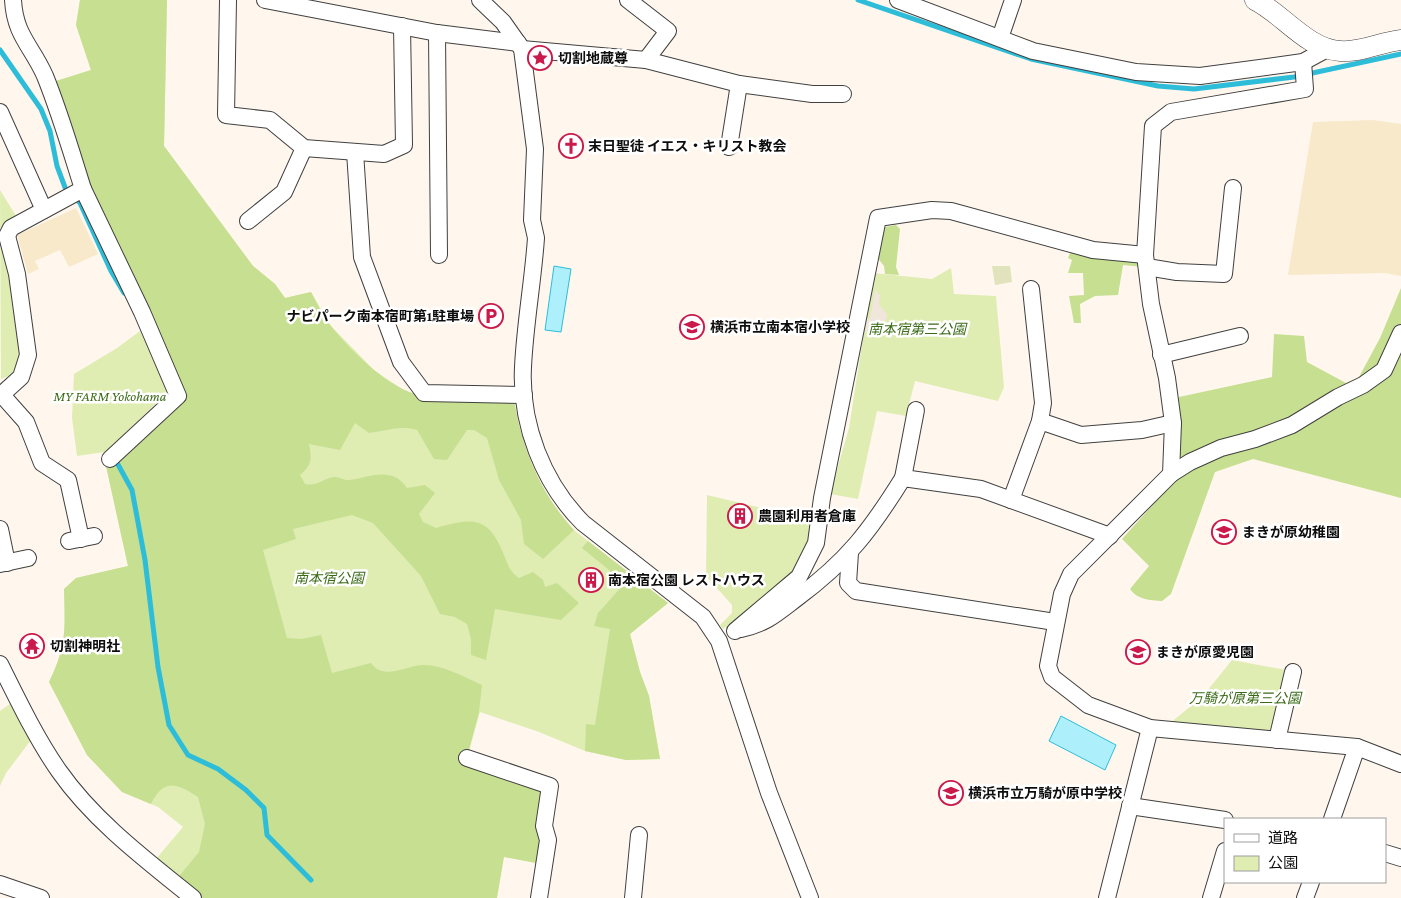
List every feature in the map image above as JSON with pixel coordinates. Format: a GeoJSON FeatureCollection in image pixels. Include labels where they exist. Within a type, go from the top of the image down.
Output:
{"type":"FeatureCollection","features":[{"type":"Feature","properties":{"kind":"street"},"geometry":{"type":"LineString","coordinates":[[13,0],[19,32],[43,71],[57,106],[83,189],[150,330],[178,396],[110,459]]}},
{"type":"Feature","properties":{"kind":"street"},"geometry":{"type":"LineString","coordinates":[[228,0],[226,116],[270,120],[304,148],[384,154],[404,145],[402,26]]}},
{"type":"Feature","properties":{"kind":"street"},"geometry":{"type":"LineString","coordinates":[[265,0],[343,7],[402,26],[437,33],[520,46],[646,60],[739,84],[812,94],[843,94]]}},
{"type":"Feature","properties":{"kind":"street"},"geometry":{"type":"LineString","coordinates":[[480,0],[503,22],[520,46],[535,149],[532,220],[536,238],[522,369],[529,430],[542,464],[570,510],[703,617],[720,641],[770,793],[810,898]]}},
{"type":"Feature","properties":{"kind":"street"},"geometry":{"type":"LineString","coordinates":[[628,0],[668,31],[646,60]]}},
{"type":"Feature","properties":{"kind":"street"},"geometry":{"type":"LineString","coordinates":[[898,0],[1034,51],[1136,72],[1200,76],[1304,71],[1329,48]]}},
{"type":"Feature","properties":{"kind":"street"},"geometry":{"type":"LineString","coordinates":[[1000,38],[1013,0]]}},
{"type":"Feature","properties":{"kind":"street"},"geometry":{"type":"LineString","coordinates":[[1255,0],[1269,7],[1310,40],[1329,48],[1340,51],[1352,50],[1401,40]]}},
{"type":"Feature","properties":{"kind":"street"},"geometry":{"type":"LineString","coordinates":[[437,33],[439,255]]}},
{"type":"Feature","properties":{"kind":"street"},"geometry":{"type":"LineString","coordinates":[[1171,474],[1173,423],[1151,304],[1146,261],[1153,126],[1171,112],[1305,89],[1304,71]]}},
{"type":"Feature","properties":{"kind":"street"},"geometry":{"type":"LineString","coordinates":[[728,147],[739,84]]}},
{"type":"Feature","properties":{"kind":"street"},"geometry":{"type":"LineString","coordinates":[[0,112],[44,210]]}},
{"type":"Feature","properties":{"kind":"street"},"geometry":{"type":"LineString","coordinates":[[248,221],[284,192],[304,148]]}},
{"type":"Feature","properties":{"kind":"street"},"geometry":{"type":"LineString","coordinates":[[355,152],[362,257],[401,362],[424,393],[524,395]]}},
{"type":"Feature","properties":{"kind":"street"},"geometry":{"type":"LineString","coordinates":[[720,641],[735,631],[799,578],[816,543],[824,488],[878,218],[932,210],[950,211],[1093,250],[1146,261],[1177,272],[1224,274],[1234,188]]}},
{"type":"Feature","properties":{"kind":"street"},"geometry":{"type":"LineString","coordinates":[[81,539],[68,480],[42,463],[26,422],[1,396],[21,377],[28,355],[17,274],[7,236],[11,228],[83,189]]}},
{"type":"Feature","properties":{"kind":"street"},"geometry":{"type":"LineString","coordinates":[[1011,500],[1040,421],[1043,402],[1030,289]]}},
{"type":"Feature","properties":{"kind":"street"},"geometry":{"type":"LineString","coordinates":[[1401,333],[1384,370],[1363,385],[1338,397],[1292,425],[1255,439],[1221,448],[1190,462],[1171,474],[1071,574],[1062,594],[1055,622],[1048,666],[1052,677],[1088,705],[1150,728],[1357,747],[1401,764]]}},
{"type":"Feature","properties":{"kind":"street"},"geometry":{"type":"LineString","coordinates":[[1161,355],[1240,336]]}},
{"type":"Feature","properties":{"kind":"street"},"geometry":{"type":"LineString","coordinates":[[735,631],[762,624],[829,574],[850,553],[875,523],[903,478],[916,410]]}},
{"type":"Feature","properties":{"kind":"street"},"geometry":{"type":"LineString","coordinates":[[1040,421],[1082,435],[1142,430],[1173,423]]}},
{"type":"Feature","properties":{"kind":"street"},"geometry":{"type":"LineString","coordinates":[[903,478],[980,489],[1110,536]]}},
{"type":"Feature","properties":{"kind":"street"},"geometry":{"type":"LineString","coordinates":[[0,530],[4,563],[28,558]]}},
{"type":"Feature","properties":{"kind":"street"},"geometry":{"type":"LineString","coordinates":[[850,553],[848,583],[856,591],[1055,622]]}},
{"type":"Feature","properties":{"kind":"street"},"geometry":{"type":"LineString","coordinates":[[0,664],[34,730],[66,780],[98,817],[192,898]]}},
{"type":"Feature","properties":{"kind":"street"},"geometry":{"type":"LineString","coordinates":[[1276,740],[1293,672]]}},
{"type":"Feature","properties":{"kind":"street"},"geometry":{"type":"LineString","coordinates":[[1107,898],[1150,728]]}},
{"type":"Feature","properties":{"kind":"street"},"geometry":{"type":"LineString","coordinates":[[1332,818],[1357,747]]}},
{"type":"Feature","properties":{"kind":"street"},"geometry":{"type":"LineString","coordinates":[[466,758],[550,786],[544,826],[548,840],[539,898]]}},
{"type":"Feature","properties":{"kind":"street"},"geometry":{"type":"LineString","coordinates":[[1130,806],[1224,820]]}},
{"type":"Feature","properties":{"kind":"street"},"geometry":{"type":"LineString","coordinates":[[633,898],[640,835]]}},
{"type":"Feature","properties":{"kind":"street"},"geometry":{"type":"LineString","coordinates":[[1386,852],[1401,858]]}},
{"type":"Feature","properties":{"kind":"street"},"geometry":{"type":"LineString","coordinates":[[1211,898],[1224,854]]}},
{"type":"Feature","properties":{"kind":"street"},"geometry":{"type":"LineString","coordinates":[[1305,898],[1311,883]]}},
{"type":"Feature","properties":{"kind":"street"},"geometry":{"type":"LineString","coordinates":[[0,884],[41,898]]}},
{"type":"Feature","properties":{"kind":"shaded area"},"geometry":{"type":"Polygon","coordinates":[[[1373,120],[1401,124],[1401,276],[1385,273],[1288,275],[1313,122],[1373,120]]]}},
{"type":"Feature","properties":{"kind":"shaded area"},"geometry":{"type":"Polygon","coordinates":[[[76,208],[98,254],[69,267],[60,250],[35,261],[39,269],[28,274],[17,235],[76,208]]]}},
{"type":"Feature","properties":{"kind":"shaded area"},"geometry":{"type":"Polygon","coordinates":[[[875,290],[880,295],[879,305],[887,317],[883,326],[872,332],[865,332],[867,319],[870,319],[875,290]]]}},
{"type":"Feature","properties":{"kind":"green space","name":"南本宿公園"},"geometry":{"type":"Polygon","coordinates":[[[80,0],[167,0],[164,146],[253,266],[275,284],[285,298],[311,292],[330,325],[375,371],[408,393],[518,424],[532,467],[564,519],[574,530],[668,603],[630,634],[640,672],[649,696],[660,759],[626,760],[585,751],[539,732],[480,712],[465,765],[542,799],[536,827],[541,843],[536,863],[497,855],[201,898],[155,860],[183,827],[158,807],[122,792],[87,755],[49,682],[59,657],[64,637],[64,589],[76,578],[128,566],[106,466],[176,400],[53,82],[91,70],[76,25],[80,0]]]}},
{"type":"Feature","properties":{"kind":"green space","name":"南本宿公園"},"geometry":{"type":"Polygon","coordinates":[[[80,0],[167,0],[164,146],[253,266],[275,284],[285,298],[311,292],[328,322],[349,347],[384,378],[409,392],[422,396],[514,399],[527,452],[534,469],[542,486],[574,530],[543,559],[524,544],[521,520],[499,480],[487,438],[474,430],[467,430],[447,460],[434,459],[417,430],[399,428],[369,433],[355,423],[340,450],[309,444],[311,454],[309,465],[300,475],[305,484],[309,485],[335,477],[348,480],[373,475],[388,475],[401,481],[407,488],[425,485],[435,493],[419,514],[423,522],[436,528],[460,522],[478,523],[485,526],[492,532],[516,576],[519,578],[533,572],[543,580],[545,587],[557,583],[579,603],[561,620],[495,609],[486,660],[471,655],[471,639],[467,624],[455,617],[440,614],[421,576],[373,523],[352,515],[293,529],[296,539],[263,550],[287,638],[302,639],[321,635],[332,673],[371,663],[376,668],[388,672],[429,665],[453,672],[482,685],[479,712],[465,765],[540,790],[542,799],[536,827],[541,843],[536,863],[504,857],[497,898],[201,898],[176,880],[199,852],[205,824],[198,797],[178,786],[166,786],[156,795],[151,804],[122,792],[87,755],[49,682],[59,657],[64,637],[64,589],[76,578],[128,566],[106,466],[184,393],[93,195],[53,82],[91,70],[76,25],[80,0]]]}},
{"type":"Feature","properties":{"kind":"green space"},"geometry":{"type":"Polygon","coordinates":[[[0,190],[18,219],[9,269],[21,354],[14,374],[1,379],[0,190]]]}},
{"type":"Feature","properties":{"kind":"green space"},"geometry":{"type":"Polygon","coordinates":[[[896,225],[900,229],[896,267],[899,275],[885,274],[884,266],[877,257],[885,227],[896,225]]]}},
{"type":"Feature","properties":{"kind":"green space"},"geometry":{"type":"Polygon","coordinates":[[[1072,248],[1142,258],[1143,267],[1123,265],[1118,295],[1095,296],[1080,304],[1081,323],[1074,323],[1069,296],[1084,295],[1083,273],[1068,273],[1072,260],[1068,258],[1072,248]]]}},
{"type":"Feature","properties":{"kind":"green space"},"geometry":{"type":"Polygon","coordinates":[[[992,266],[1010,266],[1012,282],[995,285],[992,266]]]}},
{"type":"Feature","properties":{"kind":"green space","name":"南本宿第三公園"},"geometry":{"type":"Polygon","coordinates":[[[951,268],[954,294],[996,296],[1004,387],[998,401],[915,381],[906,416],[877,411],[858,499],[830,494],[849,428],[873,273],[932,279],[951,268]]]}},
{"type":"Feature","properties":{"kind":"green space"},"geometry":{"type":"Polygon","coordinates":[[[1401,288],[1401,498],[1253,459],[1215,472],[1171,594],[1162,601],[1144,599],[1133,593],[1130,589],[1149,566],[1122,539],[1177,478],[1180,436],[1179,397],[1272,377],[1274,334],[1304,336],[1307,362],[1346,383],[1359,377],[1380,338],[1401,288]]]}},
{"type":"Feature","properties":{"kind":"green space","name":"MY FARM Yokohama"},"geometry":{"type":"Polygon","coordinates":[[[140,331],[167,385],[167,393],[105,452],[77,456],[72,418],[74,374],[117,348],[140,331]]]}},
{"type":"Feature","properties":{"kind":"green space"},"geometry":{"type":"Polygon","coordinates":[[[707,495],[813,520],[803,555],[793,574],[779,589],[723,629],[720,625],[732,613],[732,605],[706,576],[707,495]]]}},
{"type":"Feature","properties":{"kind":"green space"},"geometry":{"type":"Polygon","coordinates":[[[588,541],[668,603],[630,634],[640,672],[649,696],[660,759],[626,760],[585,751],[586,724],[595,725],[610,629],[594,626],[598,613],[625,583],[582,548],[588,541]]]}},
{"type":"Feature","properties":{"kind":"green space","name":"万騎が原第三公園"},"geometry":{"type":"Polygon","coordinates":[[[1232,660],[1286,670],[1274,731],[1265,735],[1169,724],[1203,696],[1232,660]]]}},
{"type":"Feature","properties":{"kind":"green space"},"geometry":{"type":"Polygon","coordinates":[[[14,701],[34,736],[6,773],[0,786],[0,711],[14,701]]]}},
{"type":"Feature","properties":{"kind":"water"},"geometry":{"type":"Polygon","coordinates":[[[554,266],[571,269],[561,332],[545,330],[554,266]]]}},
{"type":"Feature","properties":{"kind":"water"},"geometry":{"type":"Polygon","coordinates":[[[1061,716],[1116,745],[1105,770],[1049,741],[1061,716]]]}},
{"type":"Feature","properties":{"kind":"waterway"},"geometry":{"type":"LineString","coordinates":[[858,0],[1031,59],[1158,86],[1194,89],[1294,77],[1401,54]]}},
{"type":"Feature","properties":{"kind":"waterway"},"geometry":{"type":"LineString","coordinates":[[0,50],[41,109],[50,131],[57,166],[66,190],[80,203],[111,271],[124,293]]}},
{"type":"Feature","properties":{"kind":"waterway"},"geometry":{"type":"LineString","coordinates":[[115,459],[132,490],[145,560],[158,667],[169,725],[188,755],[218,769],[246,790],[264,808],[267,835],[311,880]]}},
{"type":"Feature","properties":{"kind":"place","name":"切割地蔵尊"},"geometry":{"type":"Point","coordinates":[540,58]}},
{"type":"Feature","properties":{"kind":"place","name":"末日聖徒 イエス・キリスト教会"},"geometry":{"type":"Point","coordinates":[571,146]}},
{"type":"Feature","properties":{"kind":"place","name":"ナビパーク南本宿町第1駐車場"},"geometry":{"type":"Point","coordinates":[491,316]}},
{"type":"Feature","properties":{"kind":"place","name":"横浜市立南本宿小学校"},"geometry":{"type":"Point","coordinates":[692,327]}},
{"type":"Feature","properties":{"kind":"place","name":"農園利用者倉庫"},"geometry":{"type":"Point","coordinates":[740,516]}},
{"type":"Feature","properties":{"kind":"place","name":"まきが原幼稚園"},"geometry":{"type":"Point","coordinates":[1224,532]}},
{"type":"Feature","properties":{"kind":"place","name":"南本宿公園 レストハウス"},"geometry":{"type":"Point","coordinates":[591,580]}},
{"type":"Feature","properties":{"kind":"place","name":"切割神明社"},"geometry":{"type":"Point","coordinates":[32,646]}},
{"type":"Feature","properties":{"kind":"place","name":"まきが原愛児園"},"geometry":{"type":"Point","coordinates":[1138,652]}},
{"type":"Feature","properties":{"kind":"place","name":"横浜市立万騎が原中学校"},"geometry":{"type":"Point","coordinates":[951,793]}}]}
